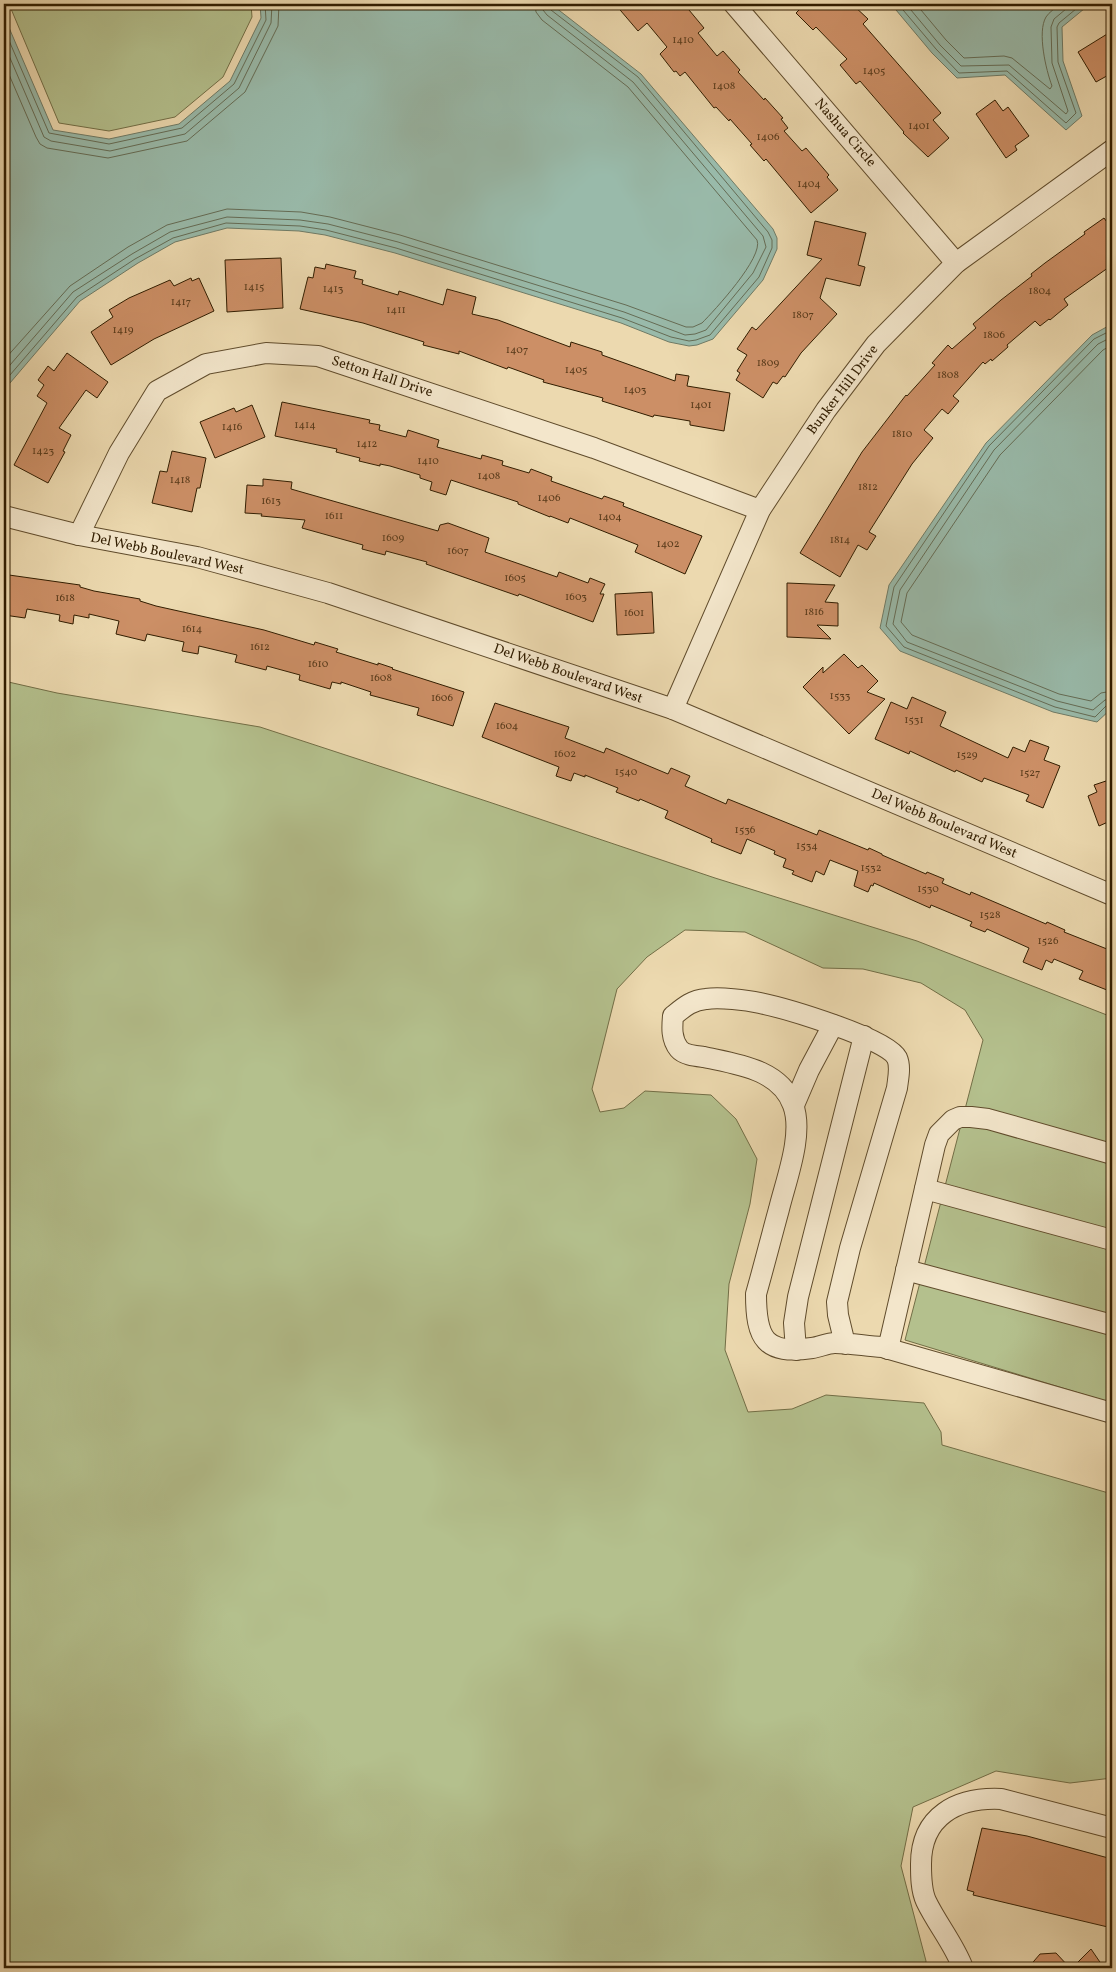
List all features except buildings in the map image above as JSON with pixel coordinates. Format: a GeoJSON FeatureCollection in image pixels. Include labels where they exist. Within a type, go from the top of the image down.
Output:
{"type":"FeatureCollection","features":[{"type":"Feature","properties":{"kind":"street","name":"Nashua Circle"},"geometry":{"type":"LineString","coordinates":[[734,4],[956,263]]}},
{"type":"Feature","properties":{"kind":"street","name":"Bunker Hill Drive"},"geometry":{"type":"LineString","coordinates":[[673,709],[760,510],[826,410],[876,344],[956,263],[1112,150]]}},
{"type":"Feature","properties":{"kind":"street","name":"Setton Hall Drive"},"geometry":{"type":"LineString","coordinates":[[79,535],[119,453],[157,392],[206,364],[266,354],[318,356],[594,448],[760,510]]}},
{"type":"Feature","properties":{"kind":"street","name":"Del Webb Boulevard West"},"geometry":{"type":"LineString","coordinates":[[4,516],[79,535],[197,557],[328,593],[673,709],[1112,894]]}},
{"type":"Feature","properties":{"kind":"street"},"geometry":{"type":"LineString","coordinates":[[845,1344],[837,1302],[850,1248],[896,1088],[897,1059],[890,1049],[864,1036],[759,1003],[708,998],[692,1001],[673,1016],[672,1034],[679,1049],[686,1054],[732,1063],[767,1075],[784,1087],[794,1105],[797,1126],[793,1155],[756,1294],[756,1316],[762,1334],[768,1344],[782,1350],[796,1350],[833,1343],[888,1349],[1112,1413]]}},
{"type":"Feature","properties":{"kind":"street"},"geometry":{"type":"LineString","coordinates":[[794,1105],[833,1025]]}},
{"type":"Feature","properties":{"kind":"street"},"geometry":{"type":"LineString","coordinates":[[796,1350],[794,1323],[798,1297],[864,1036]]}},
{"type":"Feature","properties":{"kind":"street"},"geometry":{"type":"LineString","coordinates":[[888,1349],[939,1134],[947,1124],[960,1117],[988,1119],[1112,1154]]}},
{"type":"Feature","properties":{"kind":"street"},"geometry":{"type":"LineString","coordinates":[[925,1189],[1112,1240]]}},
{"type":"Feature","properties":{"kind":"street"},"geometry":{"type":"LineString","coordinates":[[906,1270],[1112,1325]]}},
{"type":"Feature","properties":{"kind":"street"},"geometry":{"type":"LineString","coordinates":[[963,1968],[926,1901],[920,1880],[924,1837],[934,1821],[956,1806],[982,1798],[1001,1799],[1112,1828]]}},
{"type":"Feature","properties":{"kind":"green space"},"geometry":{"type":"Polygon","coordinates":[[[9,4],[251,4],[252,17],[223,77],[175,117],[109,131],[59,123],[9,4]]]}},
{"type":"Feature","properties":{"kind":"green space"},"geometry":{"type":"Polygon","coordinates":[[[4,681],[57,693],[260,727],[715,878],[917,941],[1112,1017],[1112,1403],[905,1340],[983,1040],[965,1010],[921,983],[863,969],[823,968],[745,932],[685,930],[647,957],[617,989],[592,1089],[600,1112],[624,1108],[645,1091],[711,1095],[736,1119],[757,1159],[750,1204],[729,1284],[725,1350],[748,1412],[792,1409],[826,1395],[924,1403],[941,1432],[942,1445],[1112,1494],[1112,1778],[1070,1783],[996,1771],[913,1807],[901,1866],[926,1961],[925,1968],[4,1968],[4,681]]]}},
{"type":"Feature","properties":{"kind":"water"},"geometry":{"type":"Polygon","coordinates":[[[260,4],[551,4],[641,74],[773,229],[777,238],[777,249],[763,280],[713,339],[689,346],[669,342],[621,323],[395,253],[325,235],[299,231],[227,228],[175,242],[138,263],[80,301],[4,390],[4,16],[53,130],[109,139],[179,124],[230,81],[261,18],[260,4]]]}},
{"type":"Feature","properties":{"kind":"water"},"geometry":{"type":"Polygon","coordinates":[[[891,4],[1090,4],[1062,27],[1063,61],[1082,116],[1066,130],[1005,75],[957,78],[932,53],[891,4]]]}},
{"type":"Feature","properties":{"kind":"water"},"geometry":{"type":"Polygon","coordinates":[[[1112,324],[1112,708],[1097,722],[1053,712],[900,651],[880,628],[889,585],[986,443],[1092,335],[1112,324]]]}}]}
